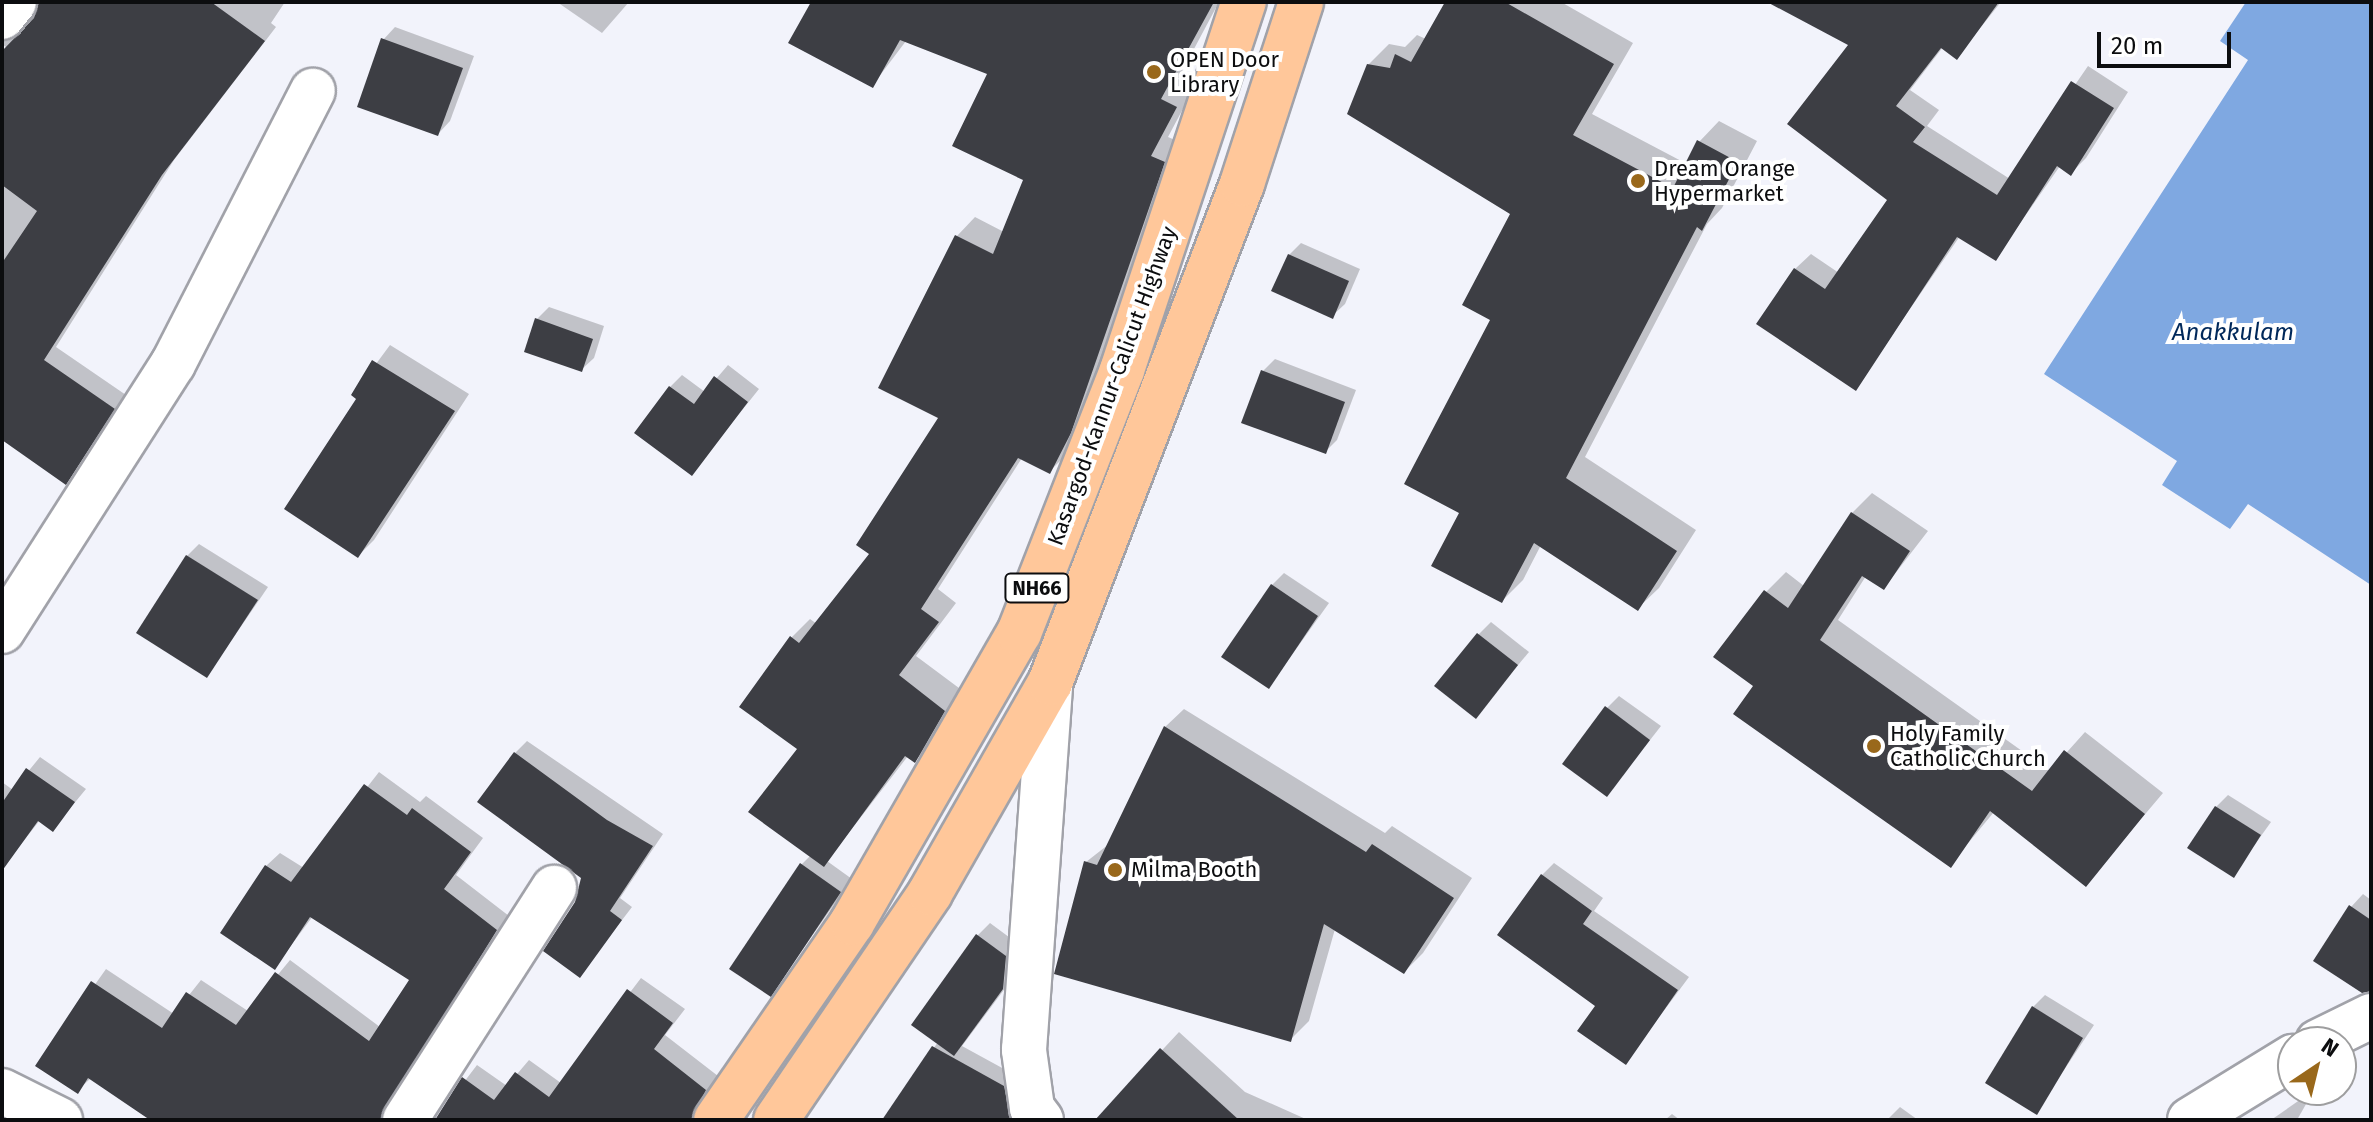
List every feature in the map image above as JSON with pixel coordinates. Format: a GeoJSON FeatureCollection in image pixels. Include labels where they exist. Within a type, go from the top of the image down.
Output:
{"type":"FeatureCollection","features":[{"type":"Feature","properties":{"kind":"highway","name":"Kasargod-Kannur-Calicut Highway"},"geometry":{"type":"LineString","coordinates":[[716,1120],[852,923],[1019,633],[1122,370],[1244,2]]}},
{"type":"Feature","properties":{"kind":"highway","name":"NH66"},"geometry":{"type":"LineString","coordinates":[[776,1120],[930,893],[1050,683],[1242,184],[1301,2]]}},
{"type":"Feature","properties":{"kind":"street"},"geometry":{"type":"LineString","coordinates":[[2,17],[14,2]]}},
{"type":"Feature","properties":{"kind":"street"},"geometry":{"type":"LineString","coordinates":[[2,631],[173,364],[313,91]]}},
{"type":"Feature","properties":{"kind":"street"},"geometry":{"type":"LineString","coordinates":[[1041,1120],[1032,1108],[1024,1050],[1050,683]]}},
{"type":"Feature","properties":{"kind":"street"},"geometry":{"type":"LineString","coordinates":[[405,1120],[554,888]]}},
{"type":"Feature","properties":{"kind":"street"},"geometry":{"type":"LineString","coordinates":[[2351,1026],[2371,1016]]}},
{"type":"Feature","properties":{"kind":"street"},"geometry":{"type":"LineString","coordinates":[[2190,1120],[2277,1067]]}},
{"type":"Feature","properties":{"kind":"street"},"geometry":{"type":"LineString","coordinates":[[2,1091],[60,1120]]}},
{"type":"Feature","properties":{"kind":"water","name":"Anakkulam"},"geometry":{"type":"Polygon","coordinates":[[[2246,2],[2371,2],[2371,585],[2248,504],[2230,529],[2162,485],[2177,461],[2044,374],[2248,60],[2220,41],[2246,2]]]}},
{"type":"Feature","properties":{"kind":"building"},"geometry":{"type":"Polygon","coordinates":[[[39,2],[211,2],[265,41],[162,175],[44,360],[115,409],[66,485],[2,440],[2,263],[37,211],[2,185],[2,51],[34,18],[39,2]]]}},
{"type":"Feature","properties":{"kind":"building"},"geometry":{"type":"Polygon","coordinates":[[[811,2],[1214,2],[1161,99],[1177,107],[1151,156],[1165,162],[1071,433],[1050,474],[1018,458],[921,609],[939,622],[899,675],[945,711],[915,763],[905,756],[824,867],[748,812],[797,749],[739,707],[790,636],[799,643],[869,554],[856,545],[938,418],[878,388],[955,235],[993,254],[1023,180],[952,146],[987,74],[900,40],[873,88],[788,43],[811,2]]]}},
{"type":"Feature","properties":{"kind":"building"},"geometry":{"type":"Polygon","coordinates":[[[1445,2],[1505,2],[1614,64],[1573,135],[1673,188],[1697,140],[1738,162],[1702,231],[1697,227],[1566,478],[1677,551],[1638,611],[1534,543],[1502,603],[1431,566],[1459,513],[1404,484],[1490,320],[1462,305],[1510,214],[1347,114],[1367,64],[1390,68],[1395,54],[1411,62],[1445,2]]]}},
{"type":"Feature","properties":{"kind":"building"},"geometry":{"type":"Polygon","coordinates":[[[1767,2],[1999,2],[1957,60],[1941,48],[1896,106],[1925,127],[1913,142],[1997,195],[2071,81],[2114,108],[2071,176],[2057,166],[1996,261],[1957,237],[1856,391],[1756,324],[1794,268],[1825,289],[1887,200],[1787,124],[1848,45],[1767,2]]]}},
{"type":"Feature","properties":{"kind":"building"},"geometry":{"type":"Polygon","coordinates":[[[381,38],[463,68],[438,136],[357,107],[381,38]]]}},
{"type":"Feature","properties":{"kind":"building"},"geometry":{"type":"Polygon","coordinates":[[[1288,254],[1349,281],[1333,319],[1271,291],[1288,254]]]}},
{"type":"Feature","properties":{"kind":"building"},"geometry":{"type":"Polygon","coordinates":[[[535,318],[593,339],[582,372],[524,352],[535,318]]]}},
{"type":"Feature","properties":{"kind":"building"},"geometry":{"type":"Polygon","coordinates":[[[372,360],[455,411],[358,558],[284,509],[356,399],[351,395],[372,360]]]}},
{"type":"Feature","properties":{"kind":"building"},"geometry":{"type":"Polygon","coordinates":[[[1261,370],[1345,402],[1326,454],[1241,423],[1261,370]]]}},
{"type":"Feature","properties":{"kind":"building"},"geometry":{"type":"Polygon","coordinates":[[[714,376],[748,402],[692,476],[634,433],[669,386],[694,404],[714,376]]]}},
{"type":"Feature","properties":{"kind":"building"},"geometry":{"type":"Polygon","coordinates":[[[1851,512],[1910,551],[1884,590],[1862,576],[1820,640],[2032,791],[2064,750],[2145,814],[2086,887],[1990,811],[1951,868],[1733,714],[1753,686],[1713,657],[1764,590],[1788,608],[1851,512]]]}},
{"type":"Feature","properties":{"kind":"building"},"geometry":{"type":"Polygon","coordinates":[[[186,555],[258,600],[207,678],[136,633],[186,555]]]}},
{"type":"Feature","properties":{"kind":"building"},"geometry":{"type":"Polygon","coordinates":[[[1271,584],[1318,616],[1269,689],[1221,657],[1271,584]]]}},
{"type":"Feature","properties":{"kind":"building"},"geometry":{"type":"Polygon","coordinates":[[[1477,633],[1518,665],[1476,719],[1434,686],[1477,633]]]}},
{"type":"Feature","properties":{"kind":"building"},"geometry":{"type":"Polygon","coordinates":[[[1605,706],[1650,740],[1607,797],[1562,764],[1605,706]]]}},
{"type":"Feature","properties":{"kind":"building"},"geometry":{"type":"Polygon","coordinates":[[[1164,726],[1366,852],[1372,844],[1454,898],[1404,974],[1324,924],[1291,1042],[1054,974],[1084,861],[1097,865],[1164,726]]]}},
{"type":"Feature","properties":{"kind":"building"},"geometry":{"type":"Polygon","coordinates":[[[514,752],[607,820],[653,846],[610,911],[622,920],[580,978],[543,951],[575,902],[581,878],[477,802],[514,752]]]}},
{"type":"Feature","properties":{"kind":"building"},"geometry":{"type":"Polygon","coordinates":[[[26,768],[75,802],[53,832],[38,821],[2,871],[2,803],[26,768]]]}},
{"type":"Feature","properties":{"kind":"building"},"geometry":{"type":"Polygon","coordinates":[[[364,784],[407,815],[412,808],[471,852],[444,889],[497,930],[380,1120],[150,1120],[88,1078],[78,1094],[35,1066],[91,981],[162,1028],[186,992],[236,1025],[275,972],[369,1041],[409,980],[310,917],[275,970],[220,933],[265,865],[291,882],[364,784]]]}},
{"type":"Feature","properties":{"kind":"building"},"geometry":{"type":"Polygon","coordinates":[[[2215,806],[2261,835],[2234,878],[2187,848],[2215,806]]]}},
{"type":"Feature","properties":{"kind":"building"},"geometry":{"type":"Polygon","coordinates":[[[800,863],[841,892],[771,997],[729,969],[800,863]]]}},
{"type":"Feature","properties":{"kind":"building"},"geometry":{"type":"Polygon","coordinates":[[[1541,874],[1592,911],[1583,924],[1678,990],[1626,1065],[1577,1031],[1595,1006],[1497,935],[1541,874]]]}},
{"type":"Feature","properties":{"kind":"building"},"geometry":{"type":"Polygon","coordinates":[[[2349,905],[2371,920],[2371,991],[2362,993],[2313,961],[2349,905]]]}},
{"type":"Feature","properties":{"kind":"building"},"geometry":{"type":"Polygon","coordinates":[[[976,934],[1006,956],[1003,989],[954,1056],[911,1025],[976,934]]]}},
{"type":"Feature","properties":{"kind":"building"},"geometry":{"type":"Polygon","coordinates":[[[627,989],[673,1023],[654,1049],[706,1090],[691,1120],[435,1120],[462,1077],[494,1100],[515,1072],[549,1097],[627,989]]]}},
{"type":"Feature","properties":{"kind":"building"},"geometry":{"type":"Polygon","coordinates":[[[2032,1006],[2083,1038],[2037,1115],[1985,1083],[2032,1006]]]}},
{"type":"Feature","properties":{"kind":"building"},"geometry":{"type":"Polygon","coordinates":[[[932,1046],[1004,1086],[1011,1120],[882,1120],[932,1046]]]}},
{"type":"Feature","properties":{"kind":"building"},"geometry":{"type":"Polygon","coordinates":[[[1160,1048],[1239,1120],[1095,1120],[1160,1048]]]}},
{"type":"Feature","properties":{"kind":"place","name":"OPEN Door Library"},"geometry":{"type":"Point","coordinates":[1154,72]}},
{"type":"Feature","properties":{"kind":"place","name":"Dream Orange Hypermarket"},"geometry":{"type":"Point","coordinates":[1638,181]}},
{"type":"Feature","properties":{"kind":"place","name":"Holy Family Catholic Church"},"geometry":{"type":"Point","coordinates":[1874,746]}},
{"type":"Feature","properties":{"kind":"place","name":"Milma Booth"},"geometry":{"type":"Point","coordinates":[1115,870]}}]}
